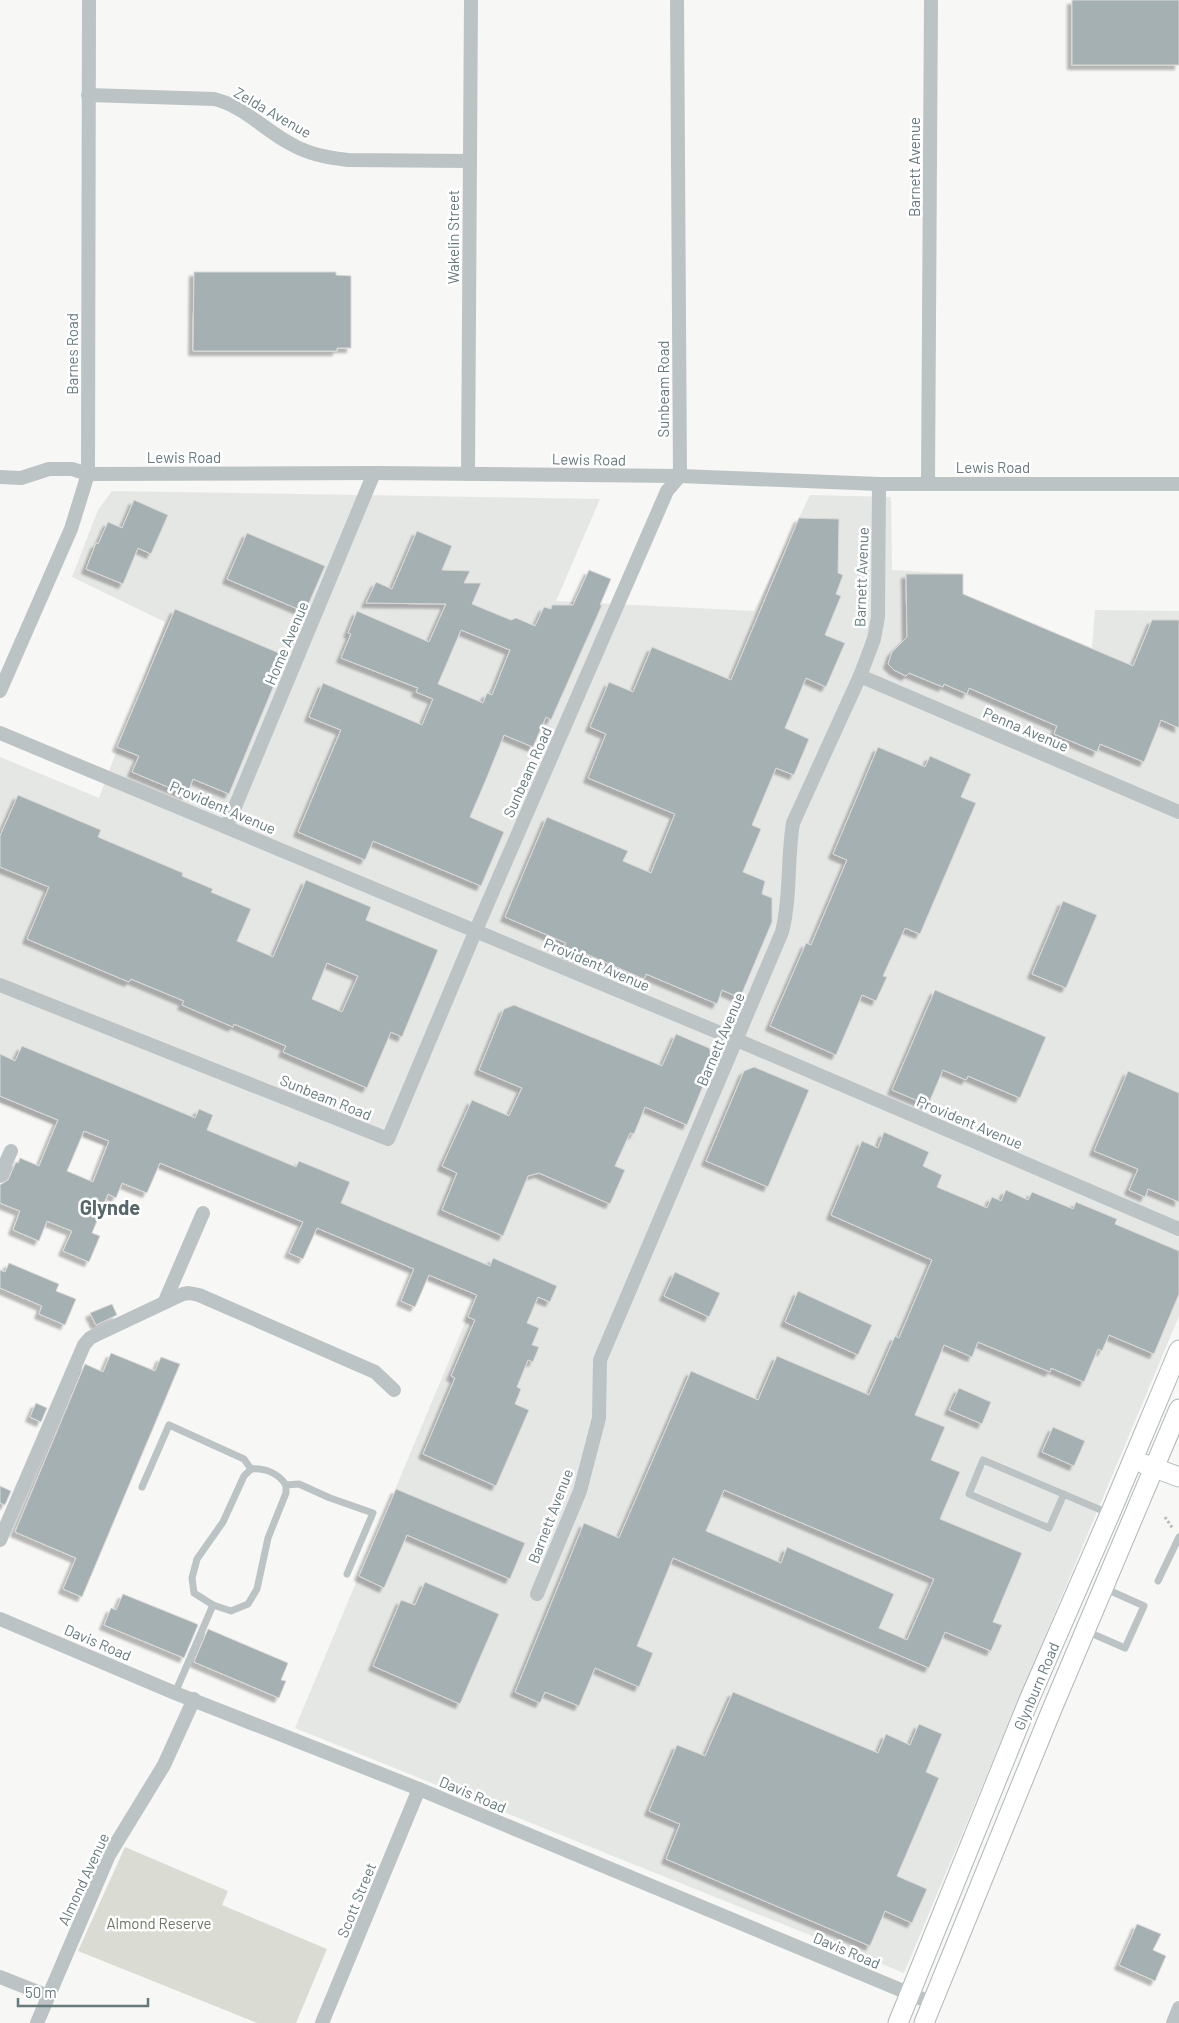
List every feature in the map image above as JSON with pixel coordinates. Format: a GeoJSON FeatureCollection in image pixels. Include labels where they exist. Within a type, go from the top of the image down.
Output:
{"type":"FeatureCollection","features":[{"type":"Feature","properties":{"kind":"main road","name":"Glynburn Road"},"geometry":{"type":"LineString","coordinates":[[898,2023],[1029,1700],[1134,1460],[1179,1350]]}},
{"type":"Feature","properties":{"kind":"main road","name":"Glynburn Road"},"geometry":{"type":"LineString","coordinates":[[924,2023],[1085,1631],[1179,1409]]}},
{"type":"Feature","properties":{"kind":"main road"},"geometry":{"type":"LineString","coordinates":[[1134,1460],[1179,1477]]}},
{"type":"Feature","properties":{"kind":"street","name":"Barnes Road"},"geometry":{"type":"LineString","coordinates":[[0,691],[71,529],[88,474],[89,0]]}},
{"type":"Feature","properties":{"kind":"street","name":"Wakelin Street"},"geometry":{"type":"LineString","coordinates":[[468,474],[471,0]]}},
{"type":"Feature","properties":{"kind":"street","name":"Sunbeam Road"},"geometry":{"type":"LineString","coordinates":[[0,985],[388,1139],[476,930],[667,492],[680,476],[677,0]]}},
{"type":"Feature","properties":{"kind":"street","name":"Barnett Avenue"},"geometry":{"type":"LineString","coordinates":[[928,483],[931,0]]}},
{"type":"Feature","properties":{"kind":"street","name":"Zelda Avenue"},"geometry":{"type":"LineString","coordinates":[[88,95],[214,99],[228,102],[292,145],[332,158],[348,160],[470,161]]}},
{"type":"Feature","properties":{"kind":"street","name":"Lewis Road"},"geometry":{"type":"LineString","coordinates":[[0,477],[21,478],[49,469],[72,469],[88,474],[374,473],[680,476],[879,484],[1179,484]]}},
{"type":"Feature","properties":{"kind":"street","name":"Home Avenue"},"geometry":{"type":"LineString","coordinates":[[227,826],[374,473]]}},
{"type":"Feature","properties":{"kind":"street","name":"Barnett Avenue"},"geometry":{"type":"LineString","coordinates":[[537,1594],[580,1491],[599,1418],[600,1360],[782,932],[787,915],[789,859],[794,823],[860,676],[874,639],[878,617],[879,484]]}},
{"type":"Feature","properties":{"kind":"street","name":"Penna Avenue"},"geometry":{"type":"LineString","coordinates":[[860,676],[1179,812]]}},
{"type":"Feature","properties":{"kind":"street","name":"Provident Avenue"},"geometry":{"type":"LineString","coordinates":[[0,733],[476,930],[1179,1229]]}},
{"type":"Feature","properties":{"kind":"street"},"geometry":{"type":"LineString","coordinates":[[0,1176],[11,1151]]}},
{"type":"Feature","properties":{"kind":"street"},"geometry":{"type":"LineString","coordinates":[[165,1301],[203,1213]]}},
{"type":"Feature","properties":{"kind":"street"},"geometry":{"type":"LineString","coordinates":[[0,1540],[84,1345],[90,1338],[165,1301],[186,1293],[199,1295],[375,1372],[394,1390]]}},
{"type":"Feature","properties":{"kind":"street","name":"Davis Road"},"geometry":{"type":"LineString","coordinates":[[0,1619],[175,1693],[419,1789],[932,2004]]}},
{"type":"Feature","properties":{"kind":"street","name":"Almond Avenue"},"geometry":{"type":"LineString","coordinates":[[37,2023],[109,1855],[164,1765],[194,1700]]}},
{"type":"Feature","properties":{"kind":"street","name":"Scott Street"},"geometry":{"type":"LineString","coordinates":[[322,2023],[419,1789]]}},
{"type":"Feature","properties":{"kind":"street"},"geometry":{"type":"LineString","coordinates":[[0,1977],[48,1996]]}},
{"type":"Feature","properties":{"kind":"street"},"geometry":{"type":"LineString","coordinates":[[1173,2023],[1179,2008]]}},
{"type":"Feature","properties":{"kind":"lane"},"geometry":{"type":"LineString","coordinates":[[142,1487],[169,1425],[244,1459],[251,1468]]}},
{"type":"Feature","properties":{"kind":"lane"},"geometry":{"type":"LineString","coordinates":[[1064,1494],[1049,1528],[969,1494],[983,1460],[1064,1494],[1110,1514]]}},
{"type":"Feature","properties":{"kind":"lane"},"geometry":{"type":"LineString","coordinates":[[251,1468],[260,1468],[281,1477],[286,1484],[286,1493],[268,1538],[257,1589],[248,1604],[231,1611],[213,1606],[194,1593],[192,1578],[197,1559],[223,1522],[244,1476],[251,1468]]}},
{"type":"Feature","properties":{"kind":"lane"},"geometry":{"type":"LineString","coordinates":[[286,1484],[299,1484],[330,1498],[373,1513],[347,1574]]}},
{"type":"Feature","properties":{"kind":"lane"},"geometry":{"type":"LineString","coordinates":[[1158,1581],[1177,1534]]}},
{"type":"Feature","properties":{"kind":"lane"},"geometry":{"type":"LineString","coordinates":[[1085,1631],[1125,1648],[1144,1606],[1103,1588]]}},
{"type":"Feature","properties":{"kind":"lane"},"geometry":{"type":"LineString","coordinates":[[175,1693],[213,1606]]}},
{"type":"Feature","properties":{"kind":"path"},"geometry":{"type":"LineString","coordinates":[[1165,1517],[1177,1534]]}},
{"type":"Feature","properties":{"kind":"shaded area"},"geometry":{"type":"Polygon","coordinates":[[[112,491],[600,499],[556,601],[754,611],[810,495],[891,497],[892,570],[963,574],[963,594],[1092,648],[1095,610],[1179,611],[1179,1316],[904,1973],[295,1728],[475,1299],[0,1102],[0,757],[99,798],[165,622],[72,577],[98,510],[112,491]]]}},
{"type":"Feature","properties":{"kind":"green space","name":"Almond Reserve"},"geometry":{"type":"Polygon","coordinates":[[[125,1847],[228,1891],[222,1905],[327,1949],[296,2023],[257,2023],[78,1951],[125,1847]]]}},
{"type":"Feature","properties":{"kind":"building"},"geometry":{"type":"Polygon","coordinates":[[[1072,0],[1179,0],[1179,65],[1072,65],[1072,0]]]}},
{"type":"Feature","properties":{"kind":"building"},"geometry":{"type":"Polygon","coordinates":[[[194,272],[336,272],[336,275],[351,276],[351,348],[337,348],[337,351],[193,351],[194,272]]]}},
{"type":"Feature","properties":{"kind":"building"},"geometry":{"type":"Polygon","coordinates":[[[134,500],[168,515],[151,554],[138,548],[123,584],[86,569],[96,543],[98,544],[108,522],[122,528],[134,500]]]}},
{"type":"Feature","properties":{"kind":"building"},"geometry":{"type":"Polygon","coordinates":[[[799,518],[839,519],[838,573],[843,575],[836,594],[841,596],[825,635],[845,643],[826,687],[806,678],[785,728],[809,739],[794,775],[776,768],[752,825],[761,829],[743,872],[765,881],[762,894],[772,898],[772,922],[740,998],[722,990],[717,1004],[646,974],[644,979],[584,953],[582,960],[562,951],[566,943],[505,917],[547,817],[628,851],[623,861],[651,873],[675,814],[588,778],[606,734],[590,727],[609,682],[633,692],[652,647],[731,680],[799,518]]]}},
{"type":"Feature","properties":{"kind":"building"},"geometry":{"type":"Polygon","coordinates":[[[417,531],[452,546],[442,570],[470,571],[464,583],[481,583],[472,604],[511,620],[516,618],[535,626],[544,607],[551,609],[552,605],[573,605],[589,570],[611,579],[600,605],[602,605],[551,720],[546,717],[533,747],[504,735],[470,817],[504,832],[481,886],[373,841],[365,860],[298,832],[341,730],[309,717],[323,683],[422,725],[433,699],[416,692],[418,688],[341,658],[351,634],[348,633],[357,611],[429,642],[446,604],[366,603],[376,582],[392,589],[417,531]],[[461,630],[438,684],[483,703],[487,693],[492,695],[510,650],[461,630]]]}},
{"type":"Feature","properties":{"kind":"building"},"geometry":{"type":"Polygon","coordinates":[[[247,533],[325,566],[305,612],[227,579],[247,533]]]}},
{"type":"Feature","properties":{"kind":"building"},"geometry":{"type":"Polygon","coordinates":[[[906,574],[963,574],[963,594],[1133,666],[1152,620],[1179,620],[1179,728],[1161,720],[1144,762],[1100,744],[1097,752],[1054,734],[1057,726],[969,688],[967,694],[944,684],[943,687],[909,673],[906,676],[894,670],[888,664],[892,652],[907,637],[906,574]]]}},
{"type":"Feature","properties":{"kind":"building"},"geometry":{"type":"Polygon","coordinates":[[[175,609],[286,656],[229,794],[193,779],[187,795],[132,772],[139,756],[117,747],[175,609]]]}},
{"type":"Feature","properties":{"kind":"building"},"geometry":{"type":"Polygon","coordinates":[[[878,747],[925,767],[930,756],[971,774],[961,797],[976,803],[920,934],[905,928],[883,976],[887,977],[876,1001],[862,995],[836,1055],[770,1026],[806,943],[811,945],[847,860],[833,854],[878,747]]]}},
{"type":"Feature","properties":{"kind":"building"},"geometry":{"type":"Polygon","coordinates":[[[18,795],[101,830],[98,837],[183,873],[182,876],[213,889],[211,892],[251,909],[237,941],[273,957],[306,880],[371,907],[366,920],[438,950],[402,1037],[391,1032],[367,1088],[283,1052],[286,1046],[234,1024],[233,1027],[182,1005],[184,1001],[131,979],[129,982],[27,939],[49,887],[0,867],[0,836],[18,795]],[[327,963],[312,999],[342,1012],[358,976],[327,963]]]}},
{"type":"Feature","properties":{"kind":"building"},"geometry":{"type":"Polygon","coordinates":[[[1063,901],[1097,915],[1066,988],[1032,974],[1063,901]]]}},
{"type":"Feature","properties":{"kind":"building"},"geometry":{"type":"Polygon","coordinates":[[[935,990],[1046,1037],[1020,1098],[968,1076],[966,1080],[943,1070],[928,1105],[892,1090],[935,990]]]}},
{"type":"Feature","properties":{"kind":"building"},"geometry":{"type":"Polygon","coordinates":[[[514,1005],[662,1066],[676,1034],[709,1048],[714,1059],[687,1125],[645,1107],[634,1134],[630,1133],[615,1166],[625,1170],[610,1204],[539,1173],[528,1176],[503,1236],[442,1210],[457,1173],[442,1166],[472,1100],[509,1116],[522,1088],[479,1070],[504,1009],[514,1005]]]}},
{"type":"Feature","properties":{"kind":"building"},"geometry":{"type":"Polygon","coordinates":[[[22,1046],[195,1118],[199,1109],[213,1115],[207,1130],[296,1167],[299,1161],[350,1182],[341,1203],[490,1266],[493,1258],[557,1286],[550,1302],[538,1297],[527,1323],[539,1328],[532,1345],[539,1347],[533,1362],[528,1360],[517,1387],[521,1389],[515,1404],[529,1410],[496,1486],[423,1454],[455,1378],[451,1376],[475,1320],[468,1317],[477,1295],[429,1275],[415,1307],[401,1301],[414,1269],[317,1228],[303,1259],[289,1253],[303,1222],[160,1163],[147,1193],[122,1183],[116,1198],[108,1194],[92,1233],[100,1236],[89,1262],[63,1251],[72,1231],[47,1221],[39,1241],[13,1230],[20,1211],[0,1203],[0,1185],[8,1180],[16,1162],[18,1163],[20,1158],[39,1166],[58,1120],[0,1096],[0,1054],[15,1061],[22,1046]],[[84,1131],[67,1171],[93,1182],[109,1141],[84,1131]]]}},
{"type":"Feature","properties":{"kind":"building"},"geometry":{"type":"Polygon","coordinates":[[[754,1067],[809,1090],[768,1187],[706,1161],[744,1071],[754,1067]]]}},
{"type":"Feature","properties":{"kind":"building"},"geometry":{"type":"Polygon","coordinates":[[[1128,1071],[1179,1093],[1179,1202],[1148,1189],[1145,1197],[1129,1190],[1138,1169],[1094,1151],[1128,1071]]]}},
{"type":"Feature","properties":{"kind":"building"},"geometry":{"type":"Polygon","coordinates":[[[884,1132],[929,1152],[923,1166],[942,1175],[937,1187],[987,1208],[992,1197],[1001,1201],[1006,1190],[1028,1200],[1032,1192],[1073,1209],[1076,1202],[1117,1219],[1115,1224],[1179,1251],[1179,1294],[1154,1354],[1109,1335],[1102,1351],[1098,1349],[1084,1382],[1051,1368],[1050,1372],[978,1342],[972,1357],[944,1345],[915,1415],[945,1427],[931,1460],[960,1472],[940,1519],[1022,1553],[993,1622],[1002,1625],[991,1651],[945,1632],[929,1668],[673,1558],[637,1646],[653,1653],[639,1687],[595,1668],[579,1706],[545,1692],[540,1703],[515,1692],[584,1523],[619,1538],[691,1371],[758,1400],[777,1356],[869,1395],[895,1336],[899,1338],[932,1260],[831,1215],[862,1141],[878,1148],[884,1132]],[[724,1490],[706,1531],[781,1563],[787,1547],[894,1594],[879,1628],[907,1640],[934,1579],[724,1490]]]}},
{"type":"Feature","properties":{"kind":"building"},"geometry":{"type":"Polygon","coordinates":[[[9,1263],[59,1284],[56,1291],[76,1299],[65,1325],[39,1314],[42,1306],[0,1288],[0,1270],[5,1272],[9,1263]]]}},
{"type":"Feature","properties":{"kind":"building"},"geometry":{"type":"Polygon","coordinates":[[[675,1272],[720,1293],[709,1317],[664,1296],[675,1272]]]}},
{"type":"Feature","properties":{"kind":"building"},"geometry":{"type":"Polygon","coordinates":[[[798,1291],[872,1325],[858,1355],[785,1322],[798,1291]]]}},
{"type":"Feature","properties":{"kind":"building"},"geometry":{"type":"Polygon","coordinates":[[[112,1304],[117,1315],[96,1325],[90,1313],[112,1304]]]}},
{"type":"Feature","properties":{"kind":"building"},"geometry":{"type":"Polygon","coordinates":[[[111,1353],[155,1371],[161,1357],[180,1364],[82,1597],[63,1589],[76,1558],[15,1532],[85,1364],[103,1372],[111,1353]]]}},
{"type":"Feature","properties":{"kind":"building"},"geometry":{"type":"Polygon","coordinates":[[[959,1388],[991,1402],[982,1424],[949,1410],[959,1388]]]}},
{"type":"Feature","properties":{"kind":"building"},"geometry":{"type":"Polygon","coordinates":[[[36,1403],[47,1408],[41,1422],[30,1417],[36,1403]]]}},
{"type":"Feature","properties":{"kind":"building"},"geometry":{"type":"Polygon","coordinates":[[[1053,1427],[1085,1441],[1074,1466],[1042,1452],[1053,1427]]]}},
{"type":"Feature","properties":{"kind":"building"},"geometry":{"type":"Polygon","coordinates":[[[0,1486],[11,1491],[5,1505],[0,1503],[0,1486]]]}},
{"type":"Feature","properties":{"kind":"building"},"geometry":{"type":"Polygon","coordinates":[[[396,1489],[525,1543],[510,1579],[407,1535],[384,1588],[359,1576],[396,1489]]]}},
{"type":"Feature","properties":{"kind":"building"},"geometry":{"type":"Polygon","coordinates":[[[425,1582],[499,1614],[460,1704],[373,1666],[401,1600],[415,1605],[425,1582]]]}},
{"type":"Feature","properties":{"kind":"building"},"geometry":{"type":"Polygon","coordinates":[[[123,1594],[198,1625],[184,1658],[104,1625],[111,1608],[116,1610],[123,1594]]]}},
{"type":"Feature","properties":{"kind":"building"},"geometry":{"type":"Polygon","coordinates":[[[208,1629],[288,1663],[281,1680],[286,1681],[279,1698],[194,1662],[208,1629]]]}},
{"type":"Feature","properties":{"kind":"building"},"geometry":{"type":"Polygon","coordinates":[[[733,1692],[878,1753],[886,1734],[910,1745],[919,1724],[942,1734],[926,1772],[939,1778],[897,1876],[927,1889],[912,1923],[885,1911],[870,1946],[666,1859],[680,1824],[649,1811],[677,1745],[705,1756],[733,1692]]]}},
{"type":"Feature","properties":{"kind":"building"},"geometry":{"type":"Polygon","coordinates":[[[1137,1924],[1161,1934],[1153,1950],[1166,1956],[1155,1981],[1119,1965],[1137,1924]]]}},
{"type":"Feature","properties":{"kind":"district","name":"Glynde"},"geometry":{"type":"Point","coordinates":[110,1207]}}]}
